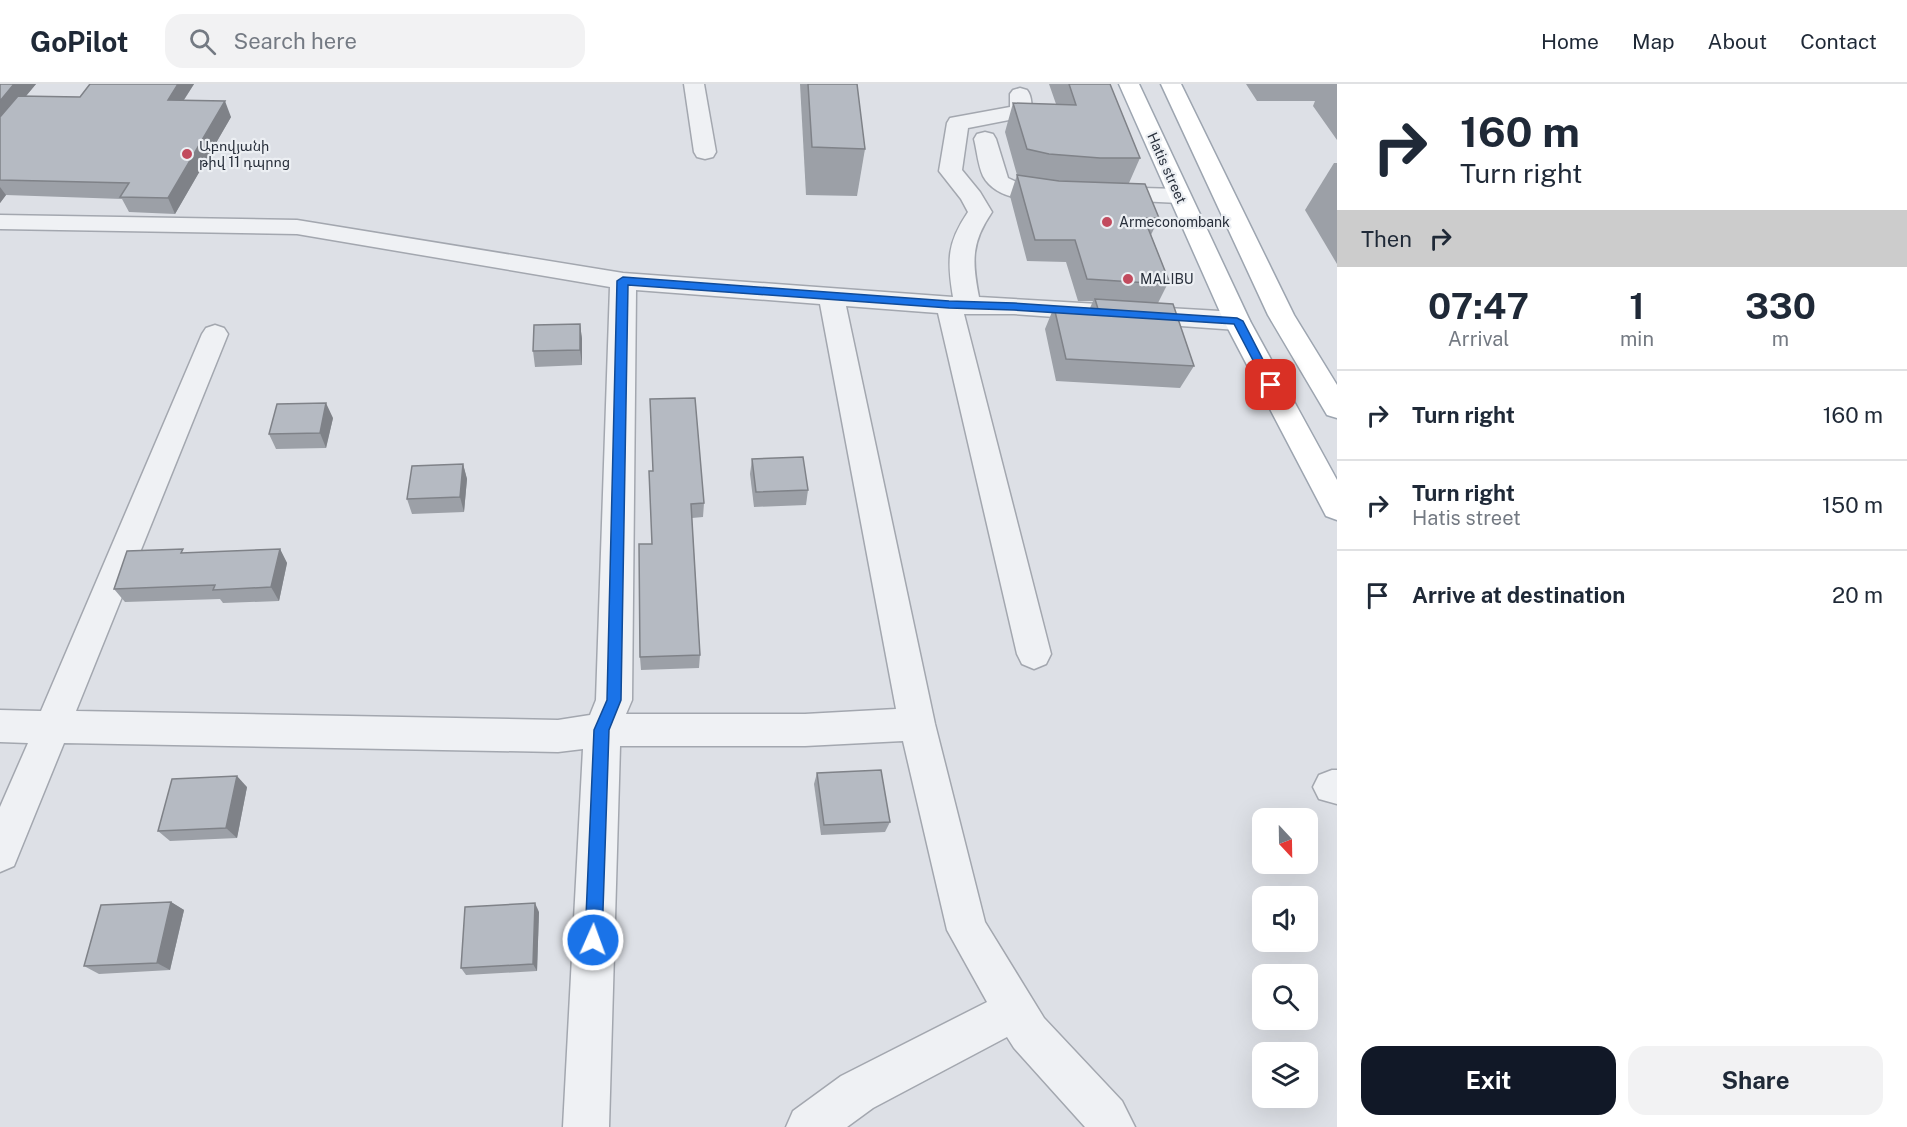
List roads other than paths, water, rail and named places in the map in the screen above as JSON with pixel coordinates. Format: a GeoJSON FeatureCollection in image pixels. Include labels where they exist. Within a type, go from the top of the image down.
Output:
{"type":"FeatureCollection","features":[{"type":"Feature","properties":{"kind":"main road","name":"Hatis street"},"geometry":{"type":"LineString","coordinates":[[1130,84],[1237,321],[1334,496]]}},
{"type":"Feature","properties":{"kind":"main road"},"geometry":{"type":"LineString","coordinates":[[1171,84],[1281,315],[1337,408]]}},
{"type":"Feature","properties":{"kind":"street"},"geometry":{"type":"LineString","coordinates":[[694,84],[705,152]]}},
{"type":"Feature","properties":{"kind":"street"},"geometry":{"type":"LineString","coordinates":[[1020,94],[1021,111],[958,123],[950,171],[972,197],[980,212],[967,229],[960,251],[958,305],[1034,654]]}},
{"type":"Feature","properties":{"kind":"street"},"geometry":{"type":"LineString","coordinates":[[985,139],[994,176],[1008,188],[1045,192],[1179,196]]}},
{"type":"Feature","properties":{"kind":"street"},"geometry":{"type":"LineString","coordinates":[[0,222],[297,227],[623,281],[958,305],[1014,306],[1237,321]]}},
{"type":"Feature","properties":{"kind":"street"},"geometry":{"type":"LineString","coordinates":[[586,1127],[602,730],[614,700],[623,281]]}},
{"type":"Feature","properties":{"kind":"street"},"geometry":{"type":"LineString","coordinates":[[831,296],[917,724],[967,930],[1029,1034],[1106,1117],[1112,1127]]}},
{"type":"Feature","properties":{"kind":"street"},"geometry":{"type":"LineString","coordinates":[[0,853],[215,334]]}},
{"type":"Feature","properties":{"kind":"street"},"geometry":{"type":"LineString","coordinates":[[0,726],[558,736],[602,730],[806,730],[917,724]]}},
{"type":"Feature","properties":{"kind":"street"},"geometry":{"type":"LineString","coordinates":[[809,1127],[857,1092],[1016,1010]]}},
{"type":"Feature","properties":{"kind":"place","name":"Աբովյանի թիվ 11 դպրոց"},"geometry":{"type":"Point","coordinates":[187,154]}},
{"type":"Feature","properties":{"kind":"place","name":"Armeconombank"},"geometry":{"type":"Point","coordinates":[1107,222]}},
{"type":"Feature","properties":{"kind":"place","name":"MALIBU"},"geometry":{"type":"Point","coordinates":[1128,279]}}]}
